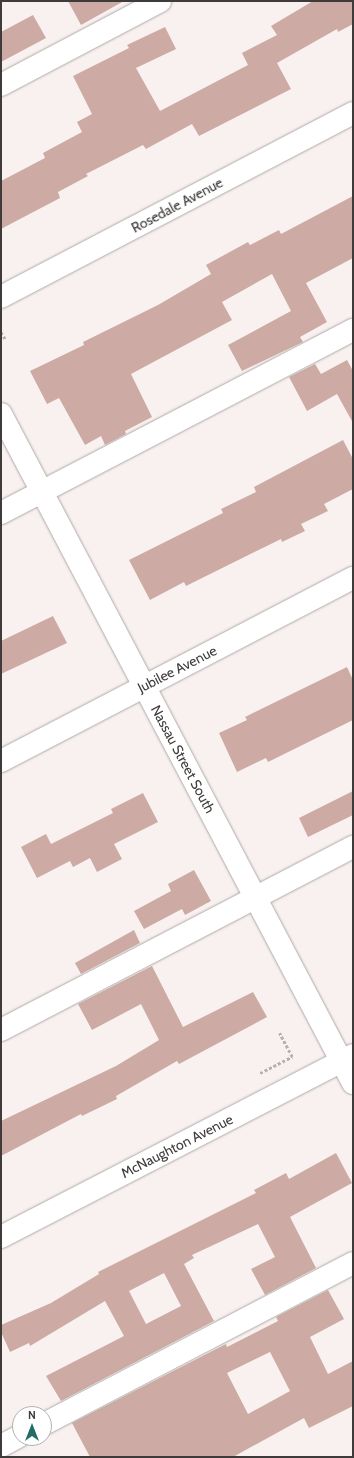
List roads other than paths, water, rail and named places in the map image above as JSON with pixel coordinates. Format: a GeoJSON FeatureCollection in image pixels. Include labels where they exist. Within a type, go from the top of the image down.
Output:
{"type":"FeatureCollection","features":[{"type":"Feature","properties":{"kind":"street"},"geometry":{"type":"LineString","coordinates":[[1,85],[160,1]]}},
{"type":"Feature","properties":{"kind":"street","name":"Rosedale Avenue"},"geometry":{"type":"LineString","coordinates":[[1,297],[353,113]]}},
{"type":"Feature","properties":{"kind":"street"},"geometry":{"type":"LineString","coordinates":[[1,513],[353,330]]}},
{"type":"Feature","properties":{"kind":"street","name":"Nassau Street South"},"geometry":{"type":"LineString","coordinates":[[1,414],[256,897],[347,1058],[353,1083]]}},
{"type":"Feature","properties":{"kind":"street","name":"Jubilee Avenue"},"geometry":{"type":"LineString","coordinates":[[1,761],[353,578]]}},
{"type":"Feature","properties":{"kind":"street"},"geometry":{"type":"LineString","coordinates":[[1,1030],[353,847]]}},
{"type":"Feature","properties":{"kind":"street","name":"McNaughton Avenue"},"geometry":{"type":"LineString","coordinates":[[1,1238],[347,1058]]}},
{"type":"Feature","properties":{"kind":"street"},"geometry":{"type":"LineString","coordinates":[[52,1420],[353,1263]]}},
{"type":"Feature","properties":{"kind":"street"},"geometry":{"type":"LineString","coordinates":[[1,1446],[12,1440]]}}]}
